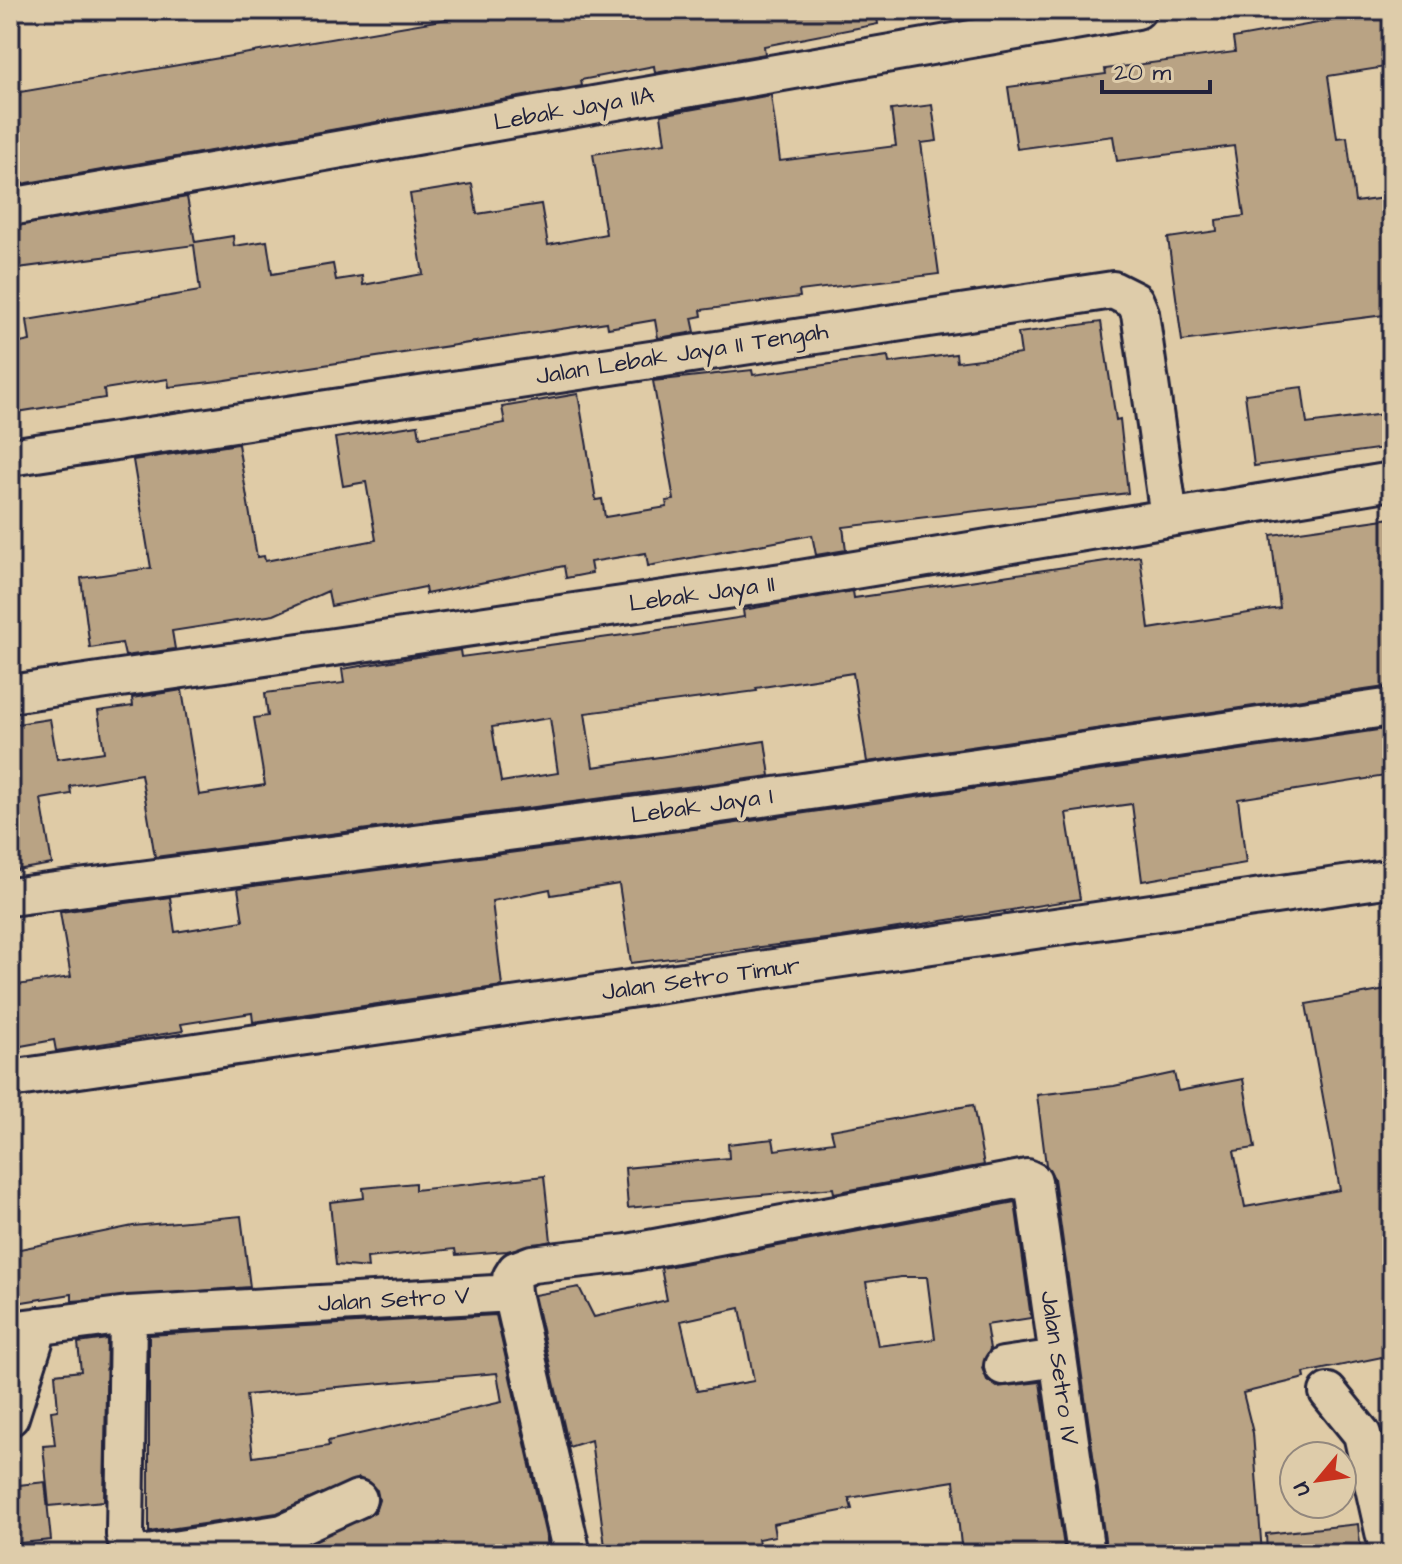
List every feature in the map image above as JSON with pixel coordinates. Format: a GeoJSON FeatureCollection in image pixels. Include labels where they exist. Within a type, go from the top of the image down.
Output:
{"type":"FeatureCollection","features":[{"type":"Feature","properties":{"kind":"street","name":"Lebak Jaya IIA"},"geometry":{"type":"LineString","coordinates":[[10,207],[1137,10]]}},
{"type":"Feature","properties":{"kind":"street","name":"Jalan Lebak Jaya II Tengah"},"geometry":{"type":"LineString","coordinates":[[10,457],[1113,290],[1135,301],[1140,313],[1169,517]]}},
{"type":"Feature","properties":{"kind":"street","name":"Lebak Jaya II"},"geometry":{"type":"LineString","coordinates":[[10,694],[782,582],[1392,481]]}},
{"type":"Feature","properties":{"kind":"street","name":"Lebak Jaya I"},"geometry":{"type":"LineString","coordinates":[[10,897],[699,807],[1392,707]]}},
{"type":"Feature","properties":{"kind":"street","name":"Jalan Setro Timur"},"geometry":{"type":"LineString","coordinates":[[10,1079],[1392,878]]}},
{"type":"Feature","properties":{"kind":"street","name":"Jalan Setro IV"},"geometry":{"type":"LineString","coordinates":[[512,1293],[511,1278],[516,1270],[532,1264],[628,1253],[1027,1178],[1033,1181],[1086,1554]]}},
{"type":"Feature","properties":{"kind":"street","name":"Jalan Setro V"},"geometry":{"type":"LineString","coordinates":[[24,1328],[128,1315],[512,1293]]}},
{"type":"Feature","properties":{"kind":"street"},"geometry":{"type":"LineString","coordinates":[[512,1293],[572,1554]]}},
{"type":"Feature","properties":{"kind":"street"},"geometry":{"type":"LineString","coordinates":[[128,1315],[125,1535],[130,1552],[136,1554]]}},
{"type":"Feature","properties":{"kind":"street"},"geometry":{"type":"LineString","coordinates":[[10,1417],[24,1328]]}},
{"type":"Feature","properties":{"kind":"street"},"geometry":{"type":"LineString","coordinates":[[1003,1366],[1058,1358]]}},
{"type":"Feature","properties":{"kind":"street"},"geometry":{"type":"LineString","coordinates":[[1328,1392],[1362,1434],[1389,1554]]}},
{"type":"Feature","properties":{"kind":"street"},"geometry":{"type":"LineString","coordinates":[[147,1554],[283,1533],[358,1499]]}},
{"type":"Feature","properties":{"kind":"building"},"geometry":{"type":"Polygon","coordinates":[[[464,10],[876,10],[878,24],[764,46],[765,54],[655,73],[654,66],[581,80],[582,86],[10,186],[10,97],[20,96],[20,92],[465,16],[464,10]]]}},
{"type":"Feature","properties":{"kind":"building"},"geometry":{"type":"Polygon","coordinates":[[[1392,10],[1392,66],[1328,76],[1337,138],[1347,137],[1355,202],[1392,197],[1392,314],[1182,341],[1168,238],[1217,231],[1216,220],[1244,216],[1234,146],[1117,161],[1113,136],[1017,149],[1008,87],[1106,74],[1105,69],[1235,52],[1233,38],[1392,10]]]}},
{"type":"Feature","properties":{"kind":"building"},"geometry":{"type":"Polygon","coordinates":[[[771,95],[780,161],[896,146],[891,110],[932,105],[937,141],[921,143],[939,274],[799,291],[800,297],[701,310],[702,316],[692,318],[695,332],[658,338],[655,320],[608,328],[607,322],[219,381],[169,387],[168,379],[104,389],[105,398],[17,412],[10,345],[30,341],[27,320],[200,291],[194,245],[10,269],[10,227],[187,197],[195,242],[233,236],[234,246],[267,241],[272,274],[333,264],[336,280],[362,276],[363,285],[423,274],[410,194],[472,184],[477,214],[541,204],[548,245],[606,234],[593,154],[665,143],[661,115],[771,95]]]}},
{"type":"Feature","properties":{"kind":"building"},"geometry":{"type":"Polygon","coordinates":[[[1101,322],[1116,420],[1120,419],[1128,493],[843,527],[846,550],[816,555],[812,535],[648,566],[646,553],[590,562],[592,573],[566,578],[564,566],[426,594],[425,587],[331,606],[328,591],[274,615],[172,631],[175,649],[125,656],[122,643],[90,648],[81,578],[151,568],[133,460],[238,444],[257,557],[264,556],[265,561],[376,540],[366,482],[343,486],[335,438],[418,425],[420,437],[505,423],[502,407],[578,394],[596,500],[602,499],[605,517],[667,507],[666,501],[674,500],[653,381],[752,370],[753,375],[888,356],[889,363],[956,354],[957,362],[1021,354],[1018,333],[1101,322]]]}},
{"type":"Feature","properties":{"kind":"building"},"geometry":{"type":"Polygon","coordinates":[[[1302,387],[1307,424],[1392,413],[1392,447],[1254,466],[1245,394],[1302,387]]]}},
{"type":"Feature","properties":{"kind":"building"},"geometry":{"type":"Polygon","coordinates":[[[1392,518],[1392,686],[867,762],[853,673],[756,688],[757,691],[585,713],[593,767],[765,741],[770,776],[155,857],[141,774],[70,786],[71,794],[41,799],[52,864],[10,871],[10,725],[50,719],[57,759],[104,752],[98,711],[133,706],[132,698],[182,690],[199,795],[265,785],[254,718],[268,716],[265,693],[344,683],[342,669],[460,650],[461,657],[646,632],[744,617],[743,610],[853,591],[854,598],[1140,556],[1149,629],[1280,608],[1271,535],[1392,518]],[[550,718],[492,727],[501,782],[558,773],[550,718]]]}},
{"type":"Feature","properties":{"kind":"building"},"geometry":{"type":"Polygon","coordinates":[[[1392,728],[1392,775],[1238,799],[1246,863],[1142,881],[1132,804],[1066,813],[1080,899],[841,937],[631,963],[619,884],[551,895],[550,889],[492,901],[502,986],[253,1022],[252,1013],[181,1024],[183,1031],[56,1051],[54,1040],[10,1048],[10,986],[71,977],[60,912],[170,897],[175,932],[243,921],[238,888],[702,828],[1392,728]]]}},
{"type":"Feature","properties":{"kind":"building"},"geometry":{"type":"Polygon","coordinates":[[[1392,989],[1392,1355],[1304,1373],[1305,1378],[1243,1393],[1253,1433],[1262,1554],[1107,1554],[1054,1178],[1046,1165],[1037,1095],[1114,1086],[1174,1073],[1178,1091],[1243,1079],[1255,1148],[1234,1151],[1245,1207],[1340,1190],[1306,1004],[1392,989]]]}},
{"type":"Feature","properties":{"kind":"building"},"geometry":{"type":"Polygon","coordinates":[[[973,1105],[984,1165],[834,1193],[833,1188],[628,1208],[625,1168],[729,1158],[728,1144],[773,1139],[775,1150],[834,1142],[831,1130],[973,1105]]]}},
{"type":"Feature","properties":{"kind":"building"},"geometry":{"type":"Polygon","coordinates":[[[544,1176],[551,1241],[507,1251],[456,1255],[455,1249],[367,1258],[368,1268],[336,1265],[330,1202],[364,1198],[363,1188],[415,1183],[415,1190],[544,1176]]]}},
{"type":"Feature","properties":{"kind":"building"},"geometry":{"type":"Polygon","coordinates":[[[1015,1202],[1031,1318],[986,1325],[990,1349],[982,1368],[987,1380],[997,1387],[1040,1382],[1065,1554],[962,1554],[954,1481],[849,1498],[852,1509],[773,1524],[775,1536],[758,1539],[761,1554],[606,1554],[591,1440],[569,1447],[534,1295],[579,1287],[594,1317],[667,1300],[661,1268],[1015,1202]],[[927,1277],[866,1282],[878,1346],[935,1339],[927,1277]],[[740,1308],[681,1321],[697,1391],[754,1381],[740,1308]]]}},
{"type":"Feature","properties":{"kind":"building"},"geometry":{"type":"Polygon","coordinates":[[[241,1216],[250,1287],[72,1301],[72,1294],[10,1304],[10,1251],[133,1226],[241,1216]]]}},
{"type":"Feature","properties":{"kind":"building"},"geometry":{"type":"Polygon","coordinates":[[[496,1315],[550,1554],[285,1554],[375,1512],[379,1500],[377,1490],[359,1478],[277,1513],[149,1532],[149,1335],[496,1315]],[[497,1373],[246,1395],[253,1457],[329,1446],[328,1441],[502,1402],[497,1373]]]}},
{"type":"Feature","properties":{"kind":"building"},"geometry":{"type":"Polygon","coordinates":[[[107,1339],[104,1501],[49,1506],[43,1446],[55,1445],[51,1411],[58,1410],[55,1374],[81,1371],[78,1343],[107,1339]]]}},
{"type":"Feature","properties":{"kind":"building"},"geometry":{"type":"Polygon","coordinates":[[[45,1482],[51,1540],[10,1544],[10,1486],[45,1482]]]}},
{"type":"Feature","properties":{"kind":"building"},"geometry":{"type":"Polygon","coordinates":[[[1358,1524],[1361,1554],[1267,1554],[1266,1534],[1358,1524]]]}}]}
